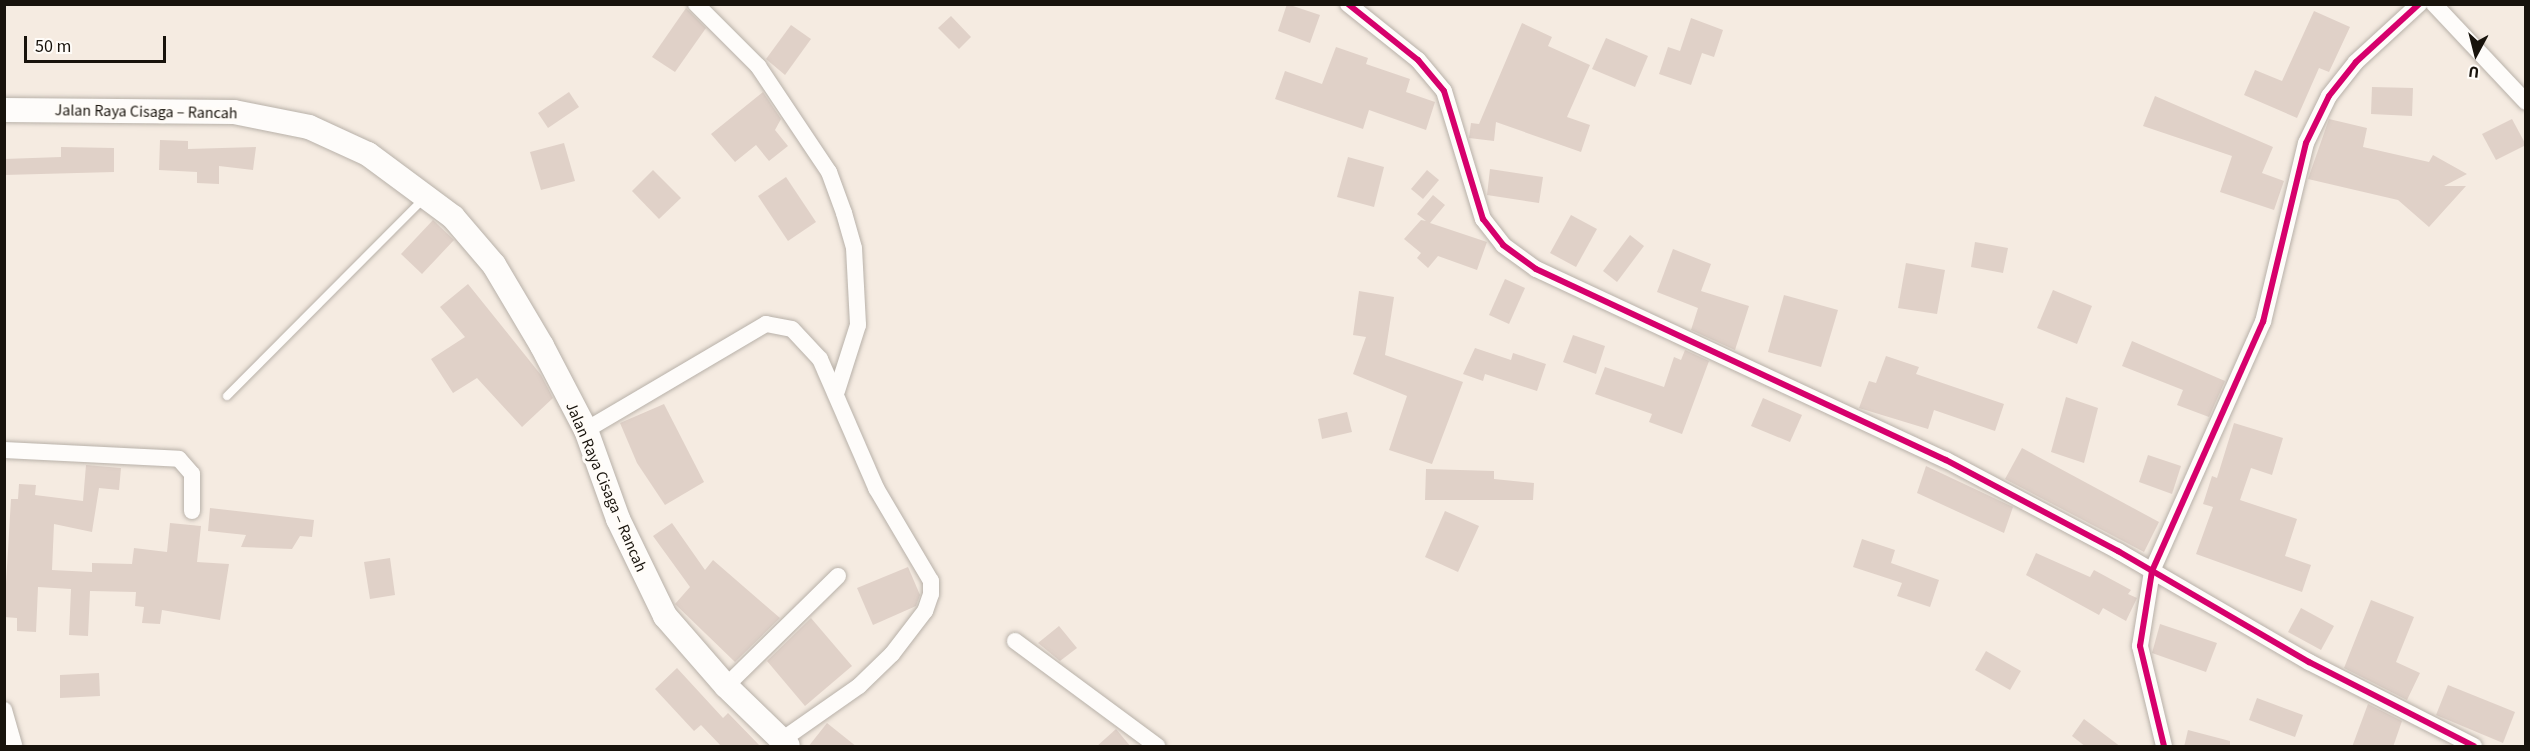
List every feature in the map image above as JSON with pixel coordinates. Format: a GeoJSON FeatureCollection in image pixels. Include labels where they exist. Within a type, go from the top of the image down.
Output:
{"type":"FeatureCollection","features":[{"type":"Feature","properties":{"kind":"main road","name":"Jalan Raya Cisaga – Rancah"},"geometry":{"type":"LineString","coordinates":[[4,110],[234,112],[309,127],[368,154],[453,217],[494,265],[586,430],[641,574],[665,616],[726,686],[785,743]]}},
{"type":"Feature","properties":{"kind":"street"},"geometry":{"type":"LineString","coordinates":[[696,4],[758,66],[829,172],[854,248],[858,325],[837,392]]}},
{"type":"Feature","properties":{"kind":"street"},"geometry":{"type":"LineString","coordinates":[[1347,4],[1418,60],[1444,91],[1484,219],[1503,245],[1536,270],[1935,455],[2152,571],[2309,662],[2474,747]]}},
{"type":"Feature","properties":{"kind":"street"},"geometry":{"type":"LineString","coordinates":[[2164,747],[2140,646],[2152,571],[2263,322],[2306,143],[2329,96],[2356,62],[2419,4]]}},
{"type":"Feature","properties":{"kind":"street"},"geometry":{"type":"LineString","coordinates":[[2434,4],[2526,102]]}},
{"type":"Feature","properties":{"kind":"street"},"geometry":{"type":"LineString","coordinates":[[586,430],[766,324],[792,329],[804,340],[837,392],[862,459],[924,566],[931,594],[925,611],[892,654],[859,686],[785,743]]}},
{"type":"Feature","properties":{"kind":"street"},"geometry":{"type":"LineString","coordinates":[[4,450],[180,459],[192,474],[192,511]]}},
{"type":"Feature","properties":{"kind":"street"},"geometry":{"type":"LineString","coordinates":[[726,686],[838,576]]}},
{"type":"Feature","properties":{"kind":"street"},"geometry":{"type":"LineString","coordinates":[[1015,641],[1157,747]]}},
{"type":"Feature","properties":{"kind":"street"},"geometry":{"type":"LineString","coordinates":[[4,710],[14,747]]}},
{"type":"Feature","properties":{"kind":"lane"},"geometry":{"type":"LineString","coordinates":[[227,396],[425,196]]}},
{"type":"Feature","properties":{"kind":"building"},"geometry":{"type":"Polygon","coordinates":[[[1287,4],[1320,15],[1310,43],[1278,31],[1287,4]]]}},
{"type":"Feature","properties":{"kind":"building"},"geometry":{"type":"Polygon","coordinates":[[[686,8],[706,28],[675,72],[652,57],[686,8]]]}},
{"type":"Feature","properties":{"kind":"building"},"geometry":{"type":"Polygon","coordinates":[[[2314,11],[2350,27],[2329,72],[2319,68],[2297,118],[2244,95],[2255,70],[2282,81],[2314,11]]]}},
{"type":"Feature","properties":{"kind":"building"},"geometry":{"type":"Polygon","coordinates":[[[951,16],[971,37],[959,49],[938,28],[951,16]]]}},
{"type":"Feature","properties":{"kind":"building"},"geometry":{"type":"Polygon","coordinates":[[[1691,18],[1723,30],[1714,57],[1702,53],[1691,85],[1659,74],[1668,47],[1680,51],[1691,18]]]}},
{"type":"Feature","properties":{"kind":"building"},"geometry":{"type":"Polygon","coordinates":[[[1522,23],[1552,37],[1548,46],[1590,65],[1567,117],[1590,125],[1581,152],[1496,122],[1494,141],[1469,138],[1471,123],[1479,124],[1522,23]]]}},
{"type":"Feature","properties":{"kind":"building"},"geometry":{"type":"Polygon","coordinates":[[[791,25],[811,39],[785,75],[766,59],[791,25]]]}},
{"type":"Feature","properties":{"kind":"building"},"geometry":{"type":"Polygon","coordinates":[[[1606,38],[1648,56],[1635,87],[1592,69],[1606,38]]]}},
{"type":"Feature","properties":{"kind":"building"},"geometry":{"type":"Polygon","coordinates":[[[1336,47],[1368,58],[1366,64],[1410,79],[1406,92],[1435,102],[1426,130],[1369,110],[1363,129],[1275,99],[1285,71],[1322,84],[1336,47]]]}},
{"type":"Feature","properties":{"kind":"building"},"geometry":{"type":"Polygon","coordinates":[[[2372,87],[2413,88],[2412,116],[2371,114],[2372,87]]]}},
{"type":"Feature","properties":{"kind":"building"},"geometry":{"type":"Polygon","coordinates":[[[569,92],[579,107],[548,128],[538,113],[569,92]]]}},
{"type":"Feature","properties":{"kind":"building"},"geometry":{"type":"Polygon","coordinates":[[[763,92],[781,119],[775,130],[788,146],[769,161],[756,145],[735,162],[711,134],[763,92]]]}},
{"type":"Feature","properties":{"kind":"building"},"geometry":{"type":"Polygon","coordinates":[[[2155,96],[2273,147],[2262,173],[2284,181],[2274,210],[2220,192],[2232,156],[2143,126],[2155,96]]]}},
{"type":"Feature","properties":{"kind":"building"},"geometry":{"type":"Polygon","coordinates":[[[2329,119],[2367,128],[2363,147],[2429,162],[2433,155],[2467,174],[2444,186],[2466,186],[2429,227],[2398,200],[2308,179],[2329,119]]]}},
{"type":"Feature","properties":{"kind":"building"},"geometry":{"type":"Polygon","coordinates":[[[2512,119],[2526,145],[2496,160],[2482,134],[2512,119]]]}},
{"type":"Feature","properties":{"kind":"building"},"geometry":{"type":"Polygon","coordinates":[[[160,140],[188,141],[188,149],[256,147],[253,170],[219,166],[219,184],[197,183],[197,172],[159,170],[160,140]]]}},
{"type":"Feature","properties":{"kind":"building"},"geometry":{"type":"Polygon","coordinates":[[[564,143],[575,181],[541,190],[530,152],[564,143]]]}},
{"type":"Feature","properties":{"kind":"building"},"geometry":{"type":"Polygon","coordinates":[[[61,147],[114,148],[114,172],[4,175],[4,159],[61,157],[61,147]]]}},
{"type":"Feature","properties":{"kind":"building"},"geometry":{"type":"Polygon","coordinates":[[[1348,157],[1384,167],[1374,207],[1337,197],[1348,157]]]}},
{"type":"Feature","properties":{"kind":"building"},"geometry":{"type":"Polygon","coordinates":[[[1490,169],[1543,177],[1539,203],[1487,195],[1490,169]]]}},
{"type":"Feature","properties":{"kind":"building"},"geometry":{"type":"Polygon","coordinates":[[[653,170],[681,198],[659,219],[632,191],[653,170]]]}},
{"type":"Feature","properties":{"kind":"building"},"geometry":{"type":"Polygon","coordinates":[[[1427,170],[1439,180],[1423,199],[1411,189],[1427,170]]]}},
{"type":"Feature","properties":{"kind":"building"},"geometry":{"type":"Polygon","coordinates":[[[786,177],[816,222],[788,241],[758,196],[786,177]]]}},
{"type":"Feature","properties":{"kind":"building"},"geometry":{"type":"Polygon","coordinates":[[[1433,195],[1445,205],[1430,223],[1487,242],[1477,270],[1438,256],[1428,268],[1417,258],[1421,253],[1404,239],[1421,220],[1426,221],[1417,214],[1433,195]]]}},
{"type":"Feature","properties":{"kind":"building"},"geometry":{"type":"Polygon","coordinates":[[[1571,215],[1597,229],[1576,267],[1550,253],[1571,215]]]}},
{"type":"Feature","properties":{"kind":"building"},"geometry":{"type":"Polygon","coordinates":[[[433,220],[454,240],[422,274],[401,254],[433,220]]]}},
{"type":"Feature","properties":{"kind":"building"},"geometry":{"type":"Polygon","coordinates":[[[1630,235],[1644,246],[1617,282],[1603,271],[1630,235]]]}},
{"type":"Feature","properties":{"kind":"building"},"geometry":{"type":"Polygon","coordinates":[[[1975,242],[2008,248],[2003,273],[1971,267],[1975,242]]]}},
{"type":"Feature","properties":{"kind":"building"},"geometry":{"type":"Polygon","coordinates":[[[1673,249],[1711,264],[1701,291],[1749,306],[1735,350],[1691,330],[1698,308],[1657,292],[1673,249]]]}},
{"type":"Feature","properties":{"kind":"building"},"geometry":{"type":"Polygon","coordinates":[[[1906,263],[1945,270],[1937,314],[1898,308],[1906,263]]]}},
{"type":"Feature","properties":{"kind":"building"},"geometry":{"type":"Polygon","coordinates":[[[1505,279],[1525,288],[1509,324],[1489,315],[1505,279]]]}},
{"type":"Feature","properties":{"kind":"building"},"geometry":{"type":"Polygon","coordinates":[[[468,284],[541,375],[553,398],[522,427],[477,378],[453,393],[431,359],[465,337],[440,307],[468,284]]]}},
{"type":"Feature","properties":{"kind":"building"},"geometry":{"type":"Polygon","coordinates":[[[2053,290],[2092,306],[2077,344],[2037,328],[2053,290]]]}},
{"type":"Feature","properties":{"kind":"building"},"geometry":{"type":"Polygon","coordinates":[[[1359,291],[1394,297],[1385,355],[1463,382],[1432,464],[1389,450],[1407,396],[1353,374],[1366,337],[1353,335],[1359,291]]]}},
{"type":"Feature","properties":{"kind":"building"},"geometry":{"type":"Polygon","coordinates":[[[1784,295],[1838,310],[1821,367],[1768,352],[1784,295]]]}},
{"type":"Feature","properties":{"kind":"building"},"geometry":{"type":"Polygon","coordinates":[[[1573,335],[1605,346],[1596,374],[1563,362],[1573,335]]]}},
{"type":"Feature","properties":{"kind":"building"},"geometry":{"type":"Polygon","coordinates":[[[2132,341],[2225,381],[2209,417],[2177,405],[2183,390],[2122,366],[2132,341]]]}},
{"type":"Feature","properties":{"kind":"building"},"geometry":{"type":"Polygon","coordinates":[[[1475,348],[1511,360],[1513,353],[1546,364],[1537,391],[1485,374],[1483,381],[1463,374],[1475,348]]]}},
{"type":"Feature","properties":{"kind":"building"},"geometry":{"type":"Polygon","coordinates":[[[1685,350],[1709,361],[1682,434],[1649,422],[1652,414],[1595,394],[1605,367],[1664,387],[1674,357],[1681,360],[1685,350]]]}},
{"type":"Feature","properties":{"kind":"building"},"geometry":{"type":"Polygon","coordinates":[[[1886,356],[1919,367],[1916,374],[2004,404],[1995,431],[1934,410],[1928,429],[1859,408],[1869,381],[1876,383],[1886,356]]]}},
{"type":"Feature","properties":{"kind":"building"},"geometry":{"type":"Polygon","coordinates":[[[2066,397],[2098,408],[2084,463],[2051,452],[2066,397]]]}},
{"type":"Feature","properties":{"kind":"building"},"geometry":{"type":"Polygon","coordinates":[[[1763,398],[1802,415],[1790,442],[1751,426],[1763,398]]]}},
{"type":"Feature","properties":{"kind":"building"},"geometry":{"type":"Polygon","coordinates":[[[664,404],[704,482],[665,505],[637,463],[620,423],[664,404]]]}},
{"type":"Feature","properties":{"kind":"building"},"geometry":{"type":"Polygon","coordinates":[[[1347,412],[1352,432],[1322,439],[1318,419],[1347,412]]]}},
{"type":"Feature","properties":{"kind":"building"},"geometry":{"type":"Polygon","coordinates":[[[2234,423],[2283,438],[2272,475],[2251,468],[2240,500],[2297,519],[2285,556],[2311,565],[2302,592],[2196,554],[2213,507],[2203,504],[2212,476],[2217,478],[2234,423]]]}},
{"type":"Feature","properties":{"kind":"building"},"geometry":{"type":"Polygon","coordinates":[[[2022,448],[2159,522],[2144,552],[2005,479],[2022,448]]]}},
{"type":"Feature","properties":{"kind":"building"},"geometry":{"type":"Polygon","coordinates":[[[2148,455],[2181,466],[2172,494],[2139,482],[2148,455]]]}},
{"type":"Feature","properties":{"kind":"building"},"geometry":{"type":"Polygon","coordinates":[[[86,465],[121,468],[119,490],[99,488],[92,532],[54,524],[52,570],[92,572],[92,563],[132,564],[134,548],[167,552],[170,523],[201,526],[197,562],[229,564],[220,620],[162,610],[160,624],[142,623],[144,607],[135,606],[136,592],[90,591],[88,636],[69,635],[71,589],[38,587],[36,632],[17,631],[17,618],[4,617],[11,499],[18,499],[19,484],[36,485],[35,495],[83,501],[86,465]]]}},
{"type":"Feature","properties":{"kind":"building"},"geometry":{"type":"Polygon","coordinates":[[[1926,466],[2013,507],[2004,533],[1917,493],[1926,466]]]}},
{"type":"Feature","properties":{"kind":"building"},"geometry":{"type":"Polygon","coordinates":[[[1426,469],[1494,471],[1494,479],[1534,483],[1533,500],[1425,500],[1426,469]]]}},
{"type":"Feature","properties":{"kind":"building"},"geometry":{"type":"Polygon","coordinates":[[[210,508],[314,520],[312,537],[300,536],[292,549],[241,547],[246,535],[208,531],[210,508]]]}},
{"type":"Feature","properties":{"kind":"building"},"geometry":{"type":"Polygon","coordinates":[[[1445,511],[1479,526],[1458,572],[1425,557],[1445,511]]]}},
{"type":"Feature","properties":{"kind":"building"},"geometry":{"type":"Polygon","coordinates":[[[672,523],[705,570],[713,560],[780,618],[735,662],[675,604],[690,587],[653,536],[672,523]]]}},
{"type":"Feature","properties":{"kind":"building"},"geometry":{"type":"Polygon","coordinates":[[[1862,539],[1895,550],[1891,563],[1939,580],[1930,607],[1897,596],[1902,583],[1853,567],[1862,539]]]}},
{"type":"Feature","properties":{"kind":"building"},"geometry":{"type":"Polygon","coordinates":[[[2036,553],[2090,577],[2094,570],[2131,590],[2128,594],[2137,598],[2126,621],[2103,608],[2099,615],[2026,575],[2036,553]]]}},
{"type":"Feature","properties":{"kind":"building"},"geometry":{"type":"Polygon","coordinates":[[[390,558],[395,595],[370,599],[364,562],[390,558]]]}},
{"type":"Feature","properties":{"kind":"building"},"geometry":{"type":"Polygon","coordinates":[[[908,567],[920,595],[916,606],[873,625],[857,588],[908,567]]]}},
{"type":"Feature","properties":{"kind":"building"},"geometry":{"type":"Polygon","coordinates":[[[2371,600],[2414,617],[2396,662],[2420,673],[2407,700],[2344,668],[2371,600]]]}},
{"type":"Feature","properties":{"kind":"building"},"geometry":{"type":"Polygon","coordinates":[[[2301,608],[2334,626],[2321,650],[2288,632],[2301,608]]]}},
{"type":"Feature","properties":{"kind":"building"},"geometry":{"type":"Polygon","coordinates":[[[811,618],[852,666],[805,706],[767,661],[811,618]]]}},
{"type":"Feature","properties":{"kind":"building"},"geometry":{"type":"Polygon","coordinates":[[[2160,624],[2217,643],[2206,672],[2152,653],[2160,624]]]}},
{"type":"Feature","properties":{"kind":"building"},"geometry":{"type":"Polygon","coordinates":[[[1059,626],[1077,648],[1060,661],[1038,643],[1059,626]]]}},
{"type":"Feature","properties":{"kind":"building"},"geometry":{"type":"Polygon","coordinates":[[[1986,651],[2021,671],[2010,690],[1975,670],[1986,651]]]}},
{"type":"Feature","properties":{"kind":"building"},"geometry":{"type":"Polygon","coordinates":[[[677,668],[723,718],[728,713],[761,747],[722,747],[701,725],[694,731],[655,689],[677,668]]]}},
{"type":"Feature","properties":{"kind":"building"},"geometry":{"type":"Polygon","coordinates":[[[99,673],[100,696],[60,698],[60,675],[99,673]]]}},
{"type":"Feature","properties":{"kind":"building"},"geometry":{"type":"Polygon","coordinates":[[[2448,685],[2515,712],[2503,743],[2436,715],[2448,685]]]}},
{"type":"Feature","properties":{"kind":"building"},"geometry":{"type":"Polygon","coordinates":[[[2257,698],[2303,715],[2295,737],[2249,720],[2257,698]]]}},
{"type":"Feature","properties":{"kind":"building"},"geometry":{"type":"Polygon","coordinates":[[[2368,704],[2402,721],[2393,747],[2352,747],[2368,704]]]}},
{"type":"Feature","properties":{"kind":"building"},"geometry":{"type":"Polygon","coordinates":[[[2084,719],[2121,747],[2086,747],[2072,736],[2084,719]]]}},
{"type":"Feature","properties":{"kind":"building"},"geometry":{"type":"Polygon","coordinates":[[[827,723],[857,747],[808,747],[827,723]]]}},
{"type":"Feature","properties":{"kind":"building"},"geometry":{"type":"Polygon","coordinates":[[[1116,729],[1131,747],[1096,747],[1116,729]]]}},
{"type":"Feature","properties":{"kind":"building"},"geometry":{"type":"Polygon","coordinates":[[[2188,730],[2230,741],[2230,747],[2184,747],[2188,730]]]}},
{"type":"Feature","properties":{"kind":"cycle path"},"geometry":{"type":"LineString","coordinates":[[1348,4],[1418,60],[1444,91],[1483,219],[1503,245],[1536,269],[1946,460],[2118,551],[2309,662],[2474,746]]}},
{"type":"Feature","properties":{"kind":"cycle path"},"geometry":{"type":"LineString","coordinates":[[2164,746],[2140,646],[2152,571],[2263,322],[2306,143],[2329,96],[2356,62],[2419,4]]}}]}
